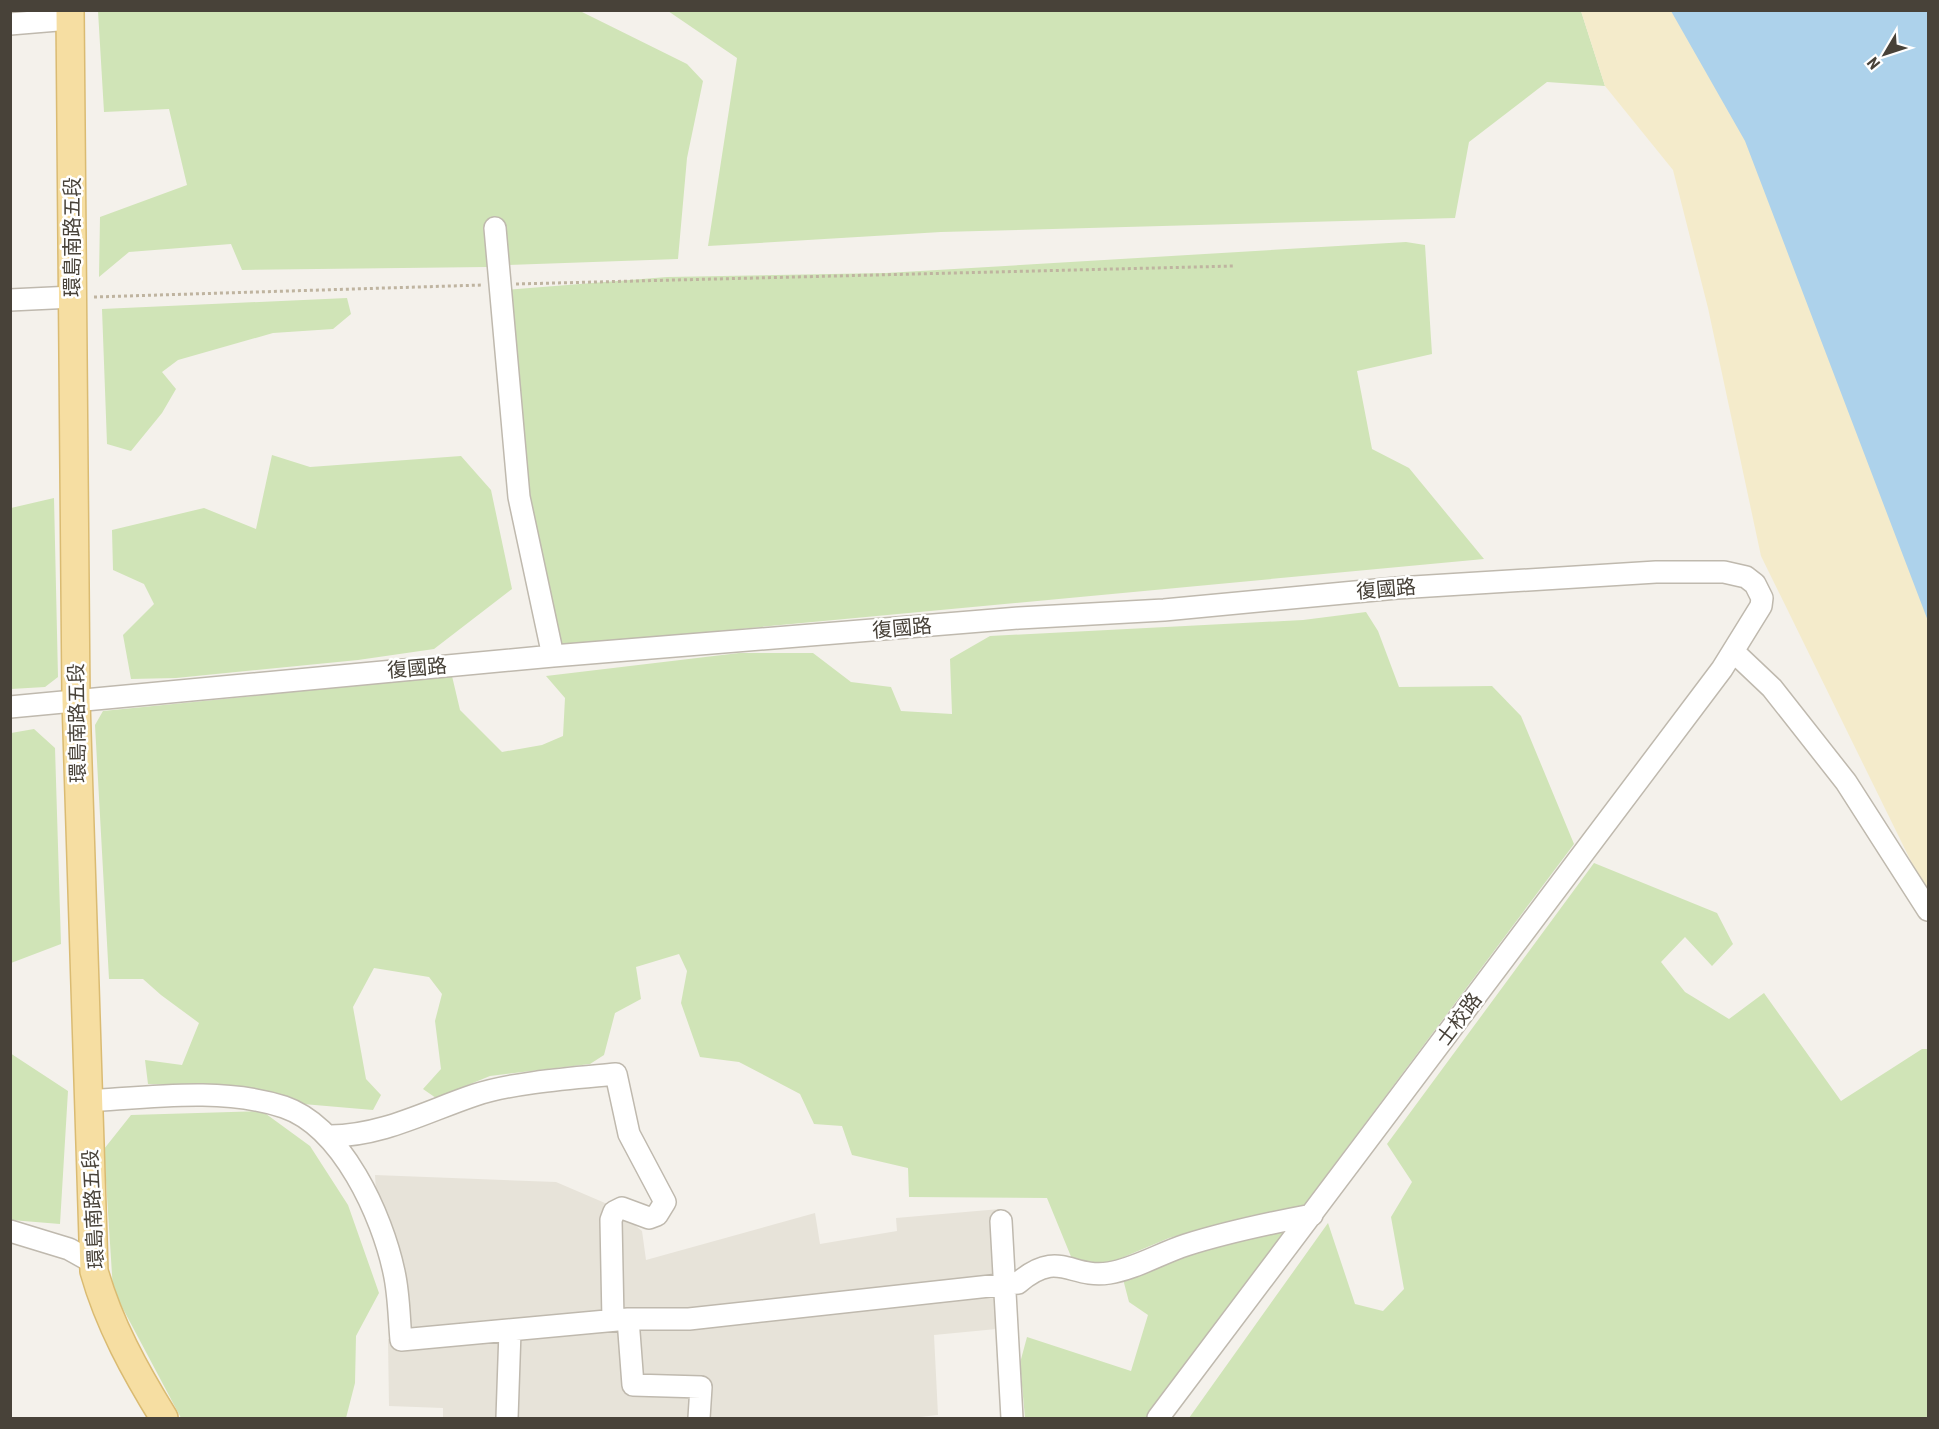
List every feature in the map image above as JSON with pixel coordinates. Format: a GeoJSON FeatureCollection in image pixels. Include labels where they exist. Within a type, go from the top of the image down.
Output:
{"type":"FeatureCollection","features":[{"type":"Feature","properties":{"kind":"main road","name":"環島南路五段"},"geometry":{"type":"LineString","coordinates":[[70,15],[76,700],[94,1263],[104,1309],[141,1381],[164,1419]]}},
{"type":"Feature","properties":{"kind":"street"},"geometry":{"type":"LineString","coordinates":[[10,24],[70,15]]}},
{"type":"Feature","properties":{"kind":"street"},"geometry":{"type":"LineString","coordinates":[[495,228],[519,497],[554,656]]}},
{"type":"Feature","properties":{"kind":"street"},"geometry":{"type":"LineString","coordinates":[[10,300],[73,297]]}},
{"type":"Feature","properties":{"kind":"street","name":"復國路"},"geometry":{"type":"LineString","coordinates":[[10,706],[554,656],[1008,619],[1164,610],[1397,588],[1656,572],[1724,572],[1746,577],[1755,584],[1762,598],[1757,617]]}},
{"type":"Feature","properties":{"kind":"street","name":"士校路"},"geometry":{"type":"LineString","coordinates":[[1158,1419],[1734,652],[1757,617]]}},
{"type":"Feature","properties":{"kind":"street"},"geometry":{"type":"LineString","coordinates":[[1734,652],[1772,688],[1846,782],[1929,910]]}},
{"type":"Feature","properties":{"kind":"street"},"geometry":{"type":"LineString","coordinates":[[330,1136],[348,1136],[385,1128],[478,1094],[567,1079],[616,1074],[629,1134],[665,1202],[657,1215],[650,1218],[622,1208],[614,1212],[611,1220],[621,1319],[633,1385],[701,1387],[699,1419]]}},
{"type":"Feature","properties":{"kind":"street"},"geometry":{"type":"LineString","coordinates":[[89,1101],[186,1096],[253,1100],[284,1107],[301,1115],[330,1136],[351,1167],[388,1249],[394,1274],[401,1340],[621,1319],[690,1318],[1018,1283],[1032,1271],[1049,1265],[1100,1274],[1114,1272],[1186,1245],[1312,1215]]}},
{"type":"Feature","properties":{"kind":"street"},"geometry":{"type":"LineString","coordinates":[[1001,1221],[1012,1419]]}},
{"type":"Feature","properties":{"kind":"street"},"geometry":{"type":"LineString","coordinates":[[10,1231],[69,1249],[94,1263]]}},
{"type":"Feature","properties":{"kind":"street"},"geometry":{"type":"LineString","coordinates":[[507,1419],[510,1331]]}},
{"type":"Feature","properties":{"kind":"path"},"geometry":{"type":"LineString","coordinates":[[73,297],[1234,266]]}},
{"type":"Feature","properties":{"kind":"shaded area"},"geometry":{"type":"Polygon","coordinates":[[[375,1175],[556,1182],[612,1206],[642,1231],[646,1260],[815,1213],[820,1244],[897,1231],[896,1218],[1000,1209],[1007,1328],[934,1335],[938,1415],[910,1418],[443,1418],[443,1408],[389,1406],[388,1339],[401,1340],[377,1209],[375,1175]]]}},
{"type":"Feature","properties":{"kind":"green space"},"geometry":{"type":"Polygon","coordinates":[[[98,11],[580,11],[687,64],[703,81],[687,158],[678,259],[508,265],[497,223],[484,225],[487,267],[242,270],[231,244],[129,252],[99,277],[100,217],[187,185],[169,109],[104,112],[98,11]]]}},
{"type":"Feature","properties":{"kind":"green space"},"geometry":{"type":"Polygon","coordinates":[[[668,11],[1581,11],[1605,86],[1547,82],[1469,142],[1455,218],[941,232],[708,246],[737,58],[668,11]]]}},
{"type":"Feature","properties":{"kind":"green space"},"geometry":{"type":"Polygon","coordinates":[[[1406,242],[1425,245],[1432,354],[1357,371],[1372,449],[1409,468],[1484,559],[558,646],[535,548],[505,290],[667,277],[886,273],[1406,242]]]}},
{"type":"Feature","properties":{"kind":"green space"},"geometry":{"type":"Polygon","coordinates":[[[347,298],[351,314],[333,329],[273,333],[178,360],[162,372],[176,389],[162,413],[131,451],[107,444],[102,309],[347,298]]]}},
{"type":"Feature","properties":{"kind":"green space"},"geometry":{"type":"Polygon","coordinates":[[[272,455],[310,467],[461,456],[491,490],[512,589],[434,649],[358,660],[176,678],[131,679],[123,635],[154,604],[144,584],[113,570],[112,530],[204,508],[256,529],[272,455]]]}},
{"type":"Feature","properties":{"kind":"green space"},"geometry":{"type":"Polygon","coordinates":[[[54,498],[58,677],[45,687],[11,689],[11,508],[54,498]]]}},
{"type":"Feature","properties":{"kind":"green space"},"geometry":{"type":"Polygon","coordinates":[[[1366,612],[1378,631],[1399,687],[1492,686],[1521,716],[1574,844],[1301,1209],[1254,1215],[1169,1238],[1107,1264],[1072,1259],[1047,1198],[909,1197],[908,1168],[852,1155],[842,1126],[814,1124],[800,1094],[739,1062],[700,1057],[681,1003],[687,971],[679,954],[636,967],[641,999],[615,1013],[604,1055],[590,1064],[490,1076],[436,1098],[423,1089],[441,1069],[435,1021],[442,994],[429,977],[374,968],[353,1007],[366,1079],[381,1095],[373,1110],[303,1104],[239,1087],[148,1084],[145,1060],[182,1065],[199,1023],[143,979],[109,979],[95,725],[103,711],[452,676],[460,710],[502,752],[542,745],[563,736],[565,698],[546,676],[739,653],[813,653],[851,682],[891,687],[901,711],[952,714],[950,659],[990,636],[1303,620],[1366,612]]]}},
{"type":"Feature","properties":{"kind":"green space"},"geometry":{"type":"Polygon","coordinates":[[[34,729],[55,748],[61,944],[11,963],[11,733],[34,729]]]}},
{"type":"Feature","properties":{"kind":"green space"},"geometry":{"type":"Polygon","coordinates":[[[1594,863],[1717,913],[1733,944],[1712,966],[1685,937],[1661,962],[1685,992],[1729,1019],[1764,993],[1841,1101],[1922,1049],[1928,1049],[1928,1418],[1189,1418],[1328,1223],[1355,1304],[1383,1311],[1404,1289],[1391,1217],[1412,1182],[1387,1144],[1594,863]]]}},
{"type":"Feature","properties":{"kind":"green space"},"geometry":{"type":"Polygon","coordinates":[[[10,1053],[68,1091],[60,1224],[11,1220],[10,1053]]]}},
{"type":"Feature","properties":{"kind":"green space"},"geometry":{"type":"Polygon","coordinates":[[[262,1111],[310,1146],[348,1205],[379,1293],[356,1336],[355,1383],[346,1418],[181,1418],[113,1290],[104,1149],[131,1115],[262,1111]]]}},
{"type":"Feature","properties":{"kind":"green space"},"geometry":{"type":"Polygon","coordinates":[[[1280,1228],[1284,1236],[1149,1418],[1025,1418],[1020,1363],[1027,1337],[1131,1371],[1148,1315],[1129,1302],[1123,1279],[1195,1253],[1280,1228]]]}},
{"type":"Feature","properties":{"kind":"sand"},"geometry":{"type":"Polygon","coordinates":[[[1581,11],[1785,11],[1928,394],[1928,896],[1761,556],[1708,308],[1673,170],[1605,86],[1581,11]]]}},
{"type":"Feature","properties":{"kind":"water"},"geometry":{"type":"Polygon","coordinates":[[[1671,11],[1928,11],[1928,621],[1745,141],[1671,11]]]}}]}
